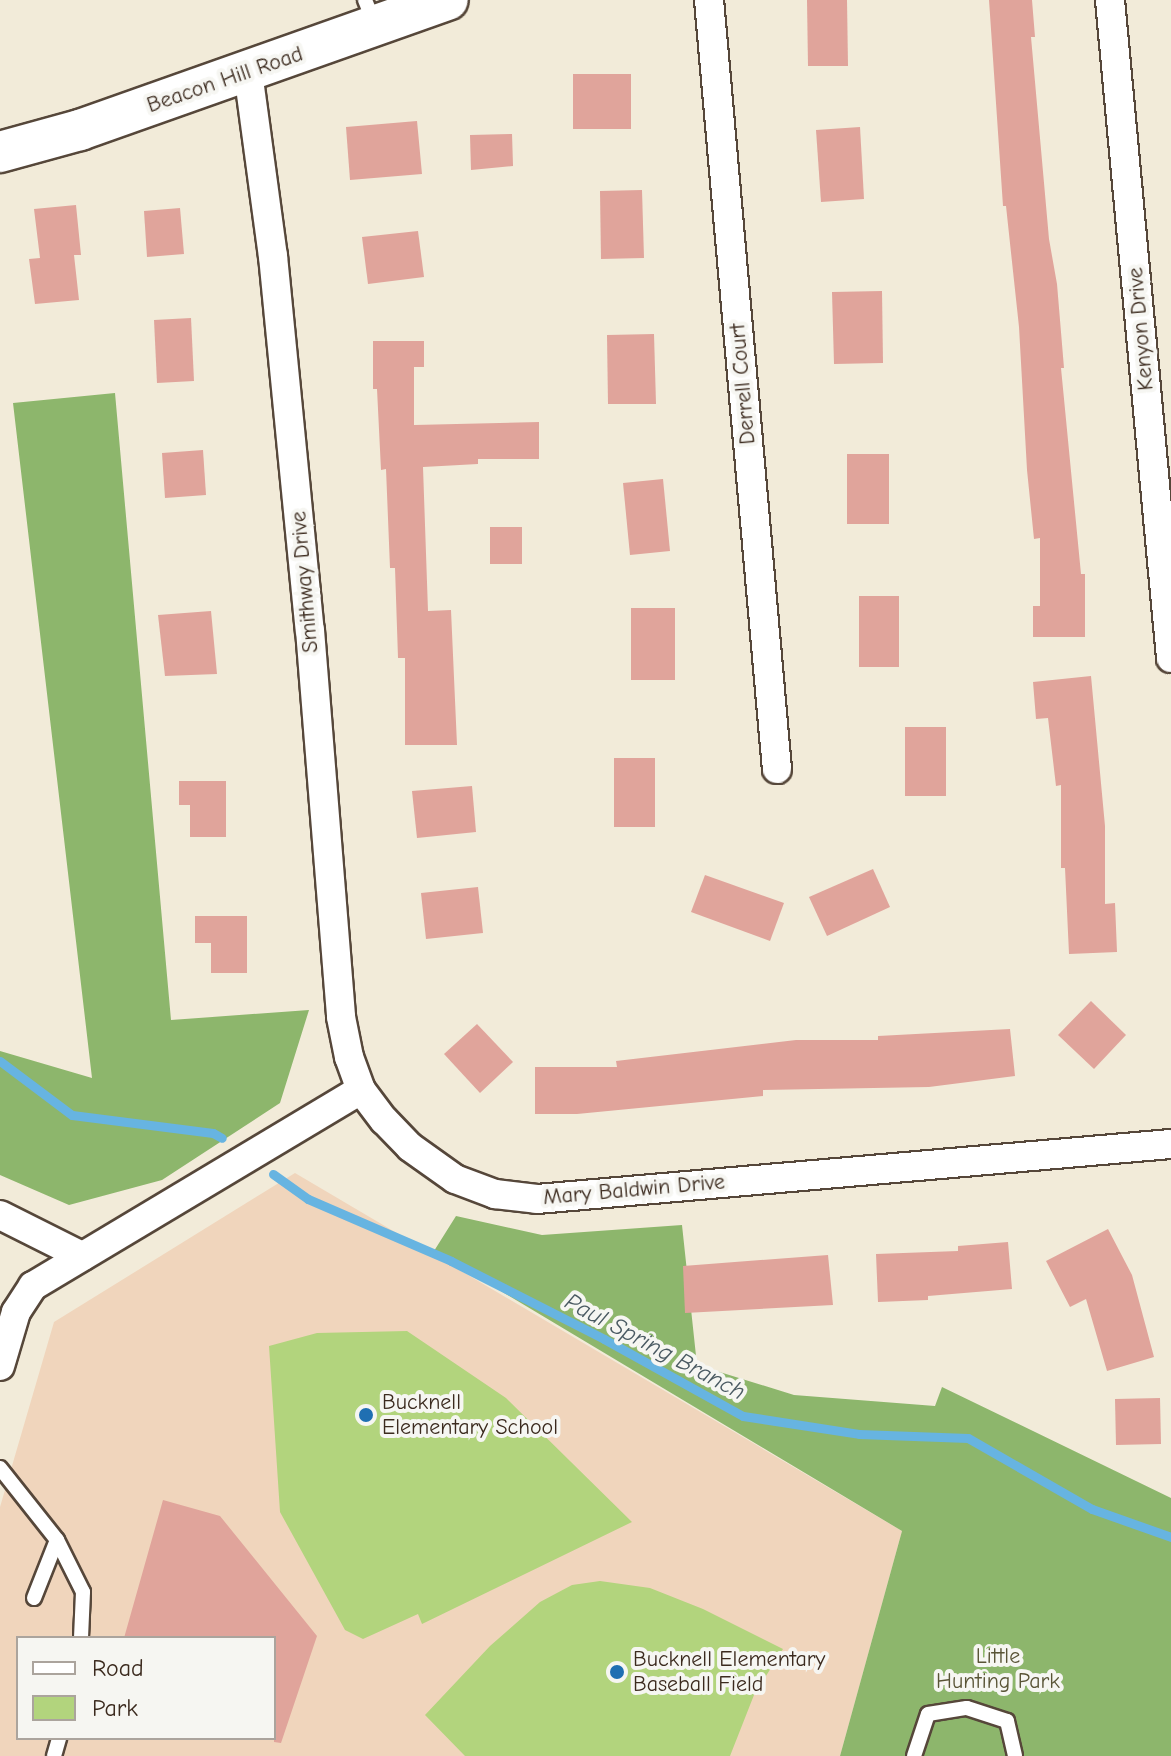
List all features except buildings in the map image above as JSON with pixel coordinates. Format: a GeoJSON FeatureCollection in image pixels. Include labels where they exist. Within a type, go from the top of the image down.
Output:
{"type":"FeatureCollection","features":[{"type":"Feature","properties":{"kind":"main road","name":"Beacon Hill Road"},"geometry":{"type":"LineString","coordinates":[[0,152],[80,130],[248,72],[370,13],[430,3]]}},
{"type":"Feature","properties":{"kind":"street","name":"Derrell Court"},"geometry":{"type":"LineString","coordinates":[[709,0],[777,769]]}},
{"type":"Feature","properties":{"kind":"street","name":"Kenyon Drive"},"geometry":{"type":"LineString","coordinates":[[1110,0],[1171,658]]}},
{"type":"Feature","properties":{"kind":"street","name":"Smithway Drive"},"geometry":{"type":"LineString","coordinates":[[248,72],[273,256],[308,614],[341,1017],[349,1057],[361,1090]]}},
{"type":"Feature","properties":{"kind":"street","name":"Mary Baldwin Drive"},"geometry":{"type":"LineString","coordinates":[[361,1090],[410,1147],[455,1179],[495,1194],[537,1199],[1171,1144]]}},
{"type":"Feature","properties":{"kind":"street"},"geometry":{"type":"LineString","coordinates":[[0,1366],[22,1298],[33,1286],[361,1090]]}},
{"type":"Feature","properties":{"kind":"street"},"geometry":{"type":"LineString","coordinates":[[0,1215],[82,1256]]}},
{"type":"Feature","properties":{"kind":"lane"},"geometry":{"type":"LineString","coordinates":[[0,1468],[57,1540],[83,1592],[81,1636]]}},
{"type":"Feature","properties":{"kind":"lane"},"geometry":{"type":"LineString","coordinates":[[34,1598],[57,1540]]}},
{"type":"Feature","properties":{"kind":"lane"},"geometry":{"type":"LineString","coordinates":[[914,1756],[928,1714],[967,1708],[1007,1721],[1015,1756]]}},
{"type":"Feature","properties":{"kind":"shaded area","name":"Bucknell Elementary School"},"geometry":{"type":"Polygon","coordinates":[[[295,1173],[902,1531],[840,1756],[0,1756],[0,1507],[54,1322],[295,1173]]]}},
{"type":"Feature","properties":{"kind":"green space"},"geometry":{"type":"Polygon","coordinates":[[[115,393],[171,1020],[309,1010],[280,1103],[162,1180],[69,1205],[0,1175],[0,1051],[92,1078],[13,403],[115,393]]]}},
{"type":"Feature","properties":{"kind":"green space","name":"Little Hunting Park"},"geometry":{"type":"Polygon","coordinates":[[[456,1216],[542,1235],[682,1225],[697,1365],[794,1395],[935,1406],[942,1387],[1171,1498],[1171,1756],[840,1756],[902,1531],[434,1251],[456,1216]]]}},
{"type":"Feature","properties":{"kind":"green space"},"geometry":{"type":"Polygon","coordinates":[[[407,1331],[506,1398],[632,1522],[422,1624],[418,1614],[363,1639],[345,1630],[280,1512],[269,1346],[317,1333],[407,1331]]]}},
{"type":"Feature","properties":{"kind":"green space","name":"Bucknell Elementary Baseball Field"},"geometry":{"type":"Polygon","coordinates":[[[600,1581],[650,1588],[703,1609],[783,1649],[754,1695],[730,1756],[465,1756],[425,1715],[490,1646],[540,1602],[572,1585],[600,1581]]]}},
{"type":"Feature","properties":{"kind":"waterway","name":"Paul Spring Branch"},"geometry":{"type":"LineString","coordinates":[[0,1061],[72,1115],[213,1133],[222,1138]]}},
{"type":"Feature","properties":{"kind":"waterway","name":"Paul Spring Branch"},"geometry":{"type":"LineString","coordinates":[[273,1174],[308,1199],[451,1261],[604,1339],[743,1416],[859,1434],[968,1438],[1092,1509],[1171,1537]]}},
{"type":"Feature","properties":{"kind":"place","name":"Bucknell Elementary School"},"geometry":{"type":"Point","coordinates":[366,1415]}},
{"type":"Feature","properties":{"kind":"place","name":"Bucknell Elementary Baseball Field"},"geometry":{"type":"Point","coordinates":[617,1672]}}]}
